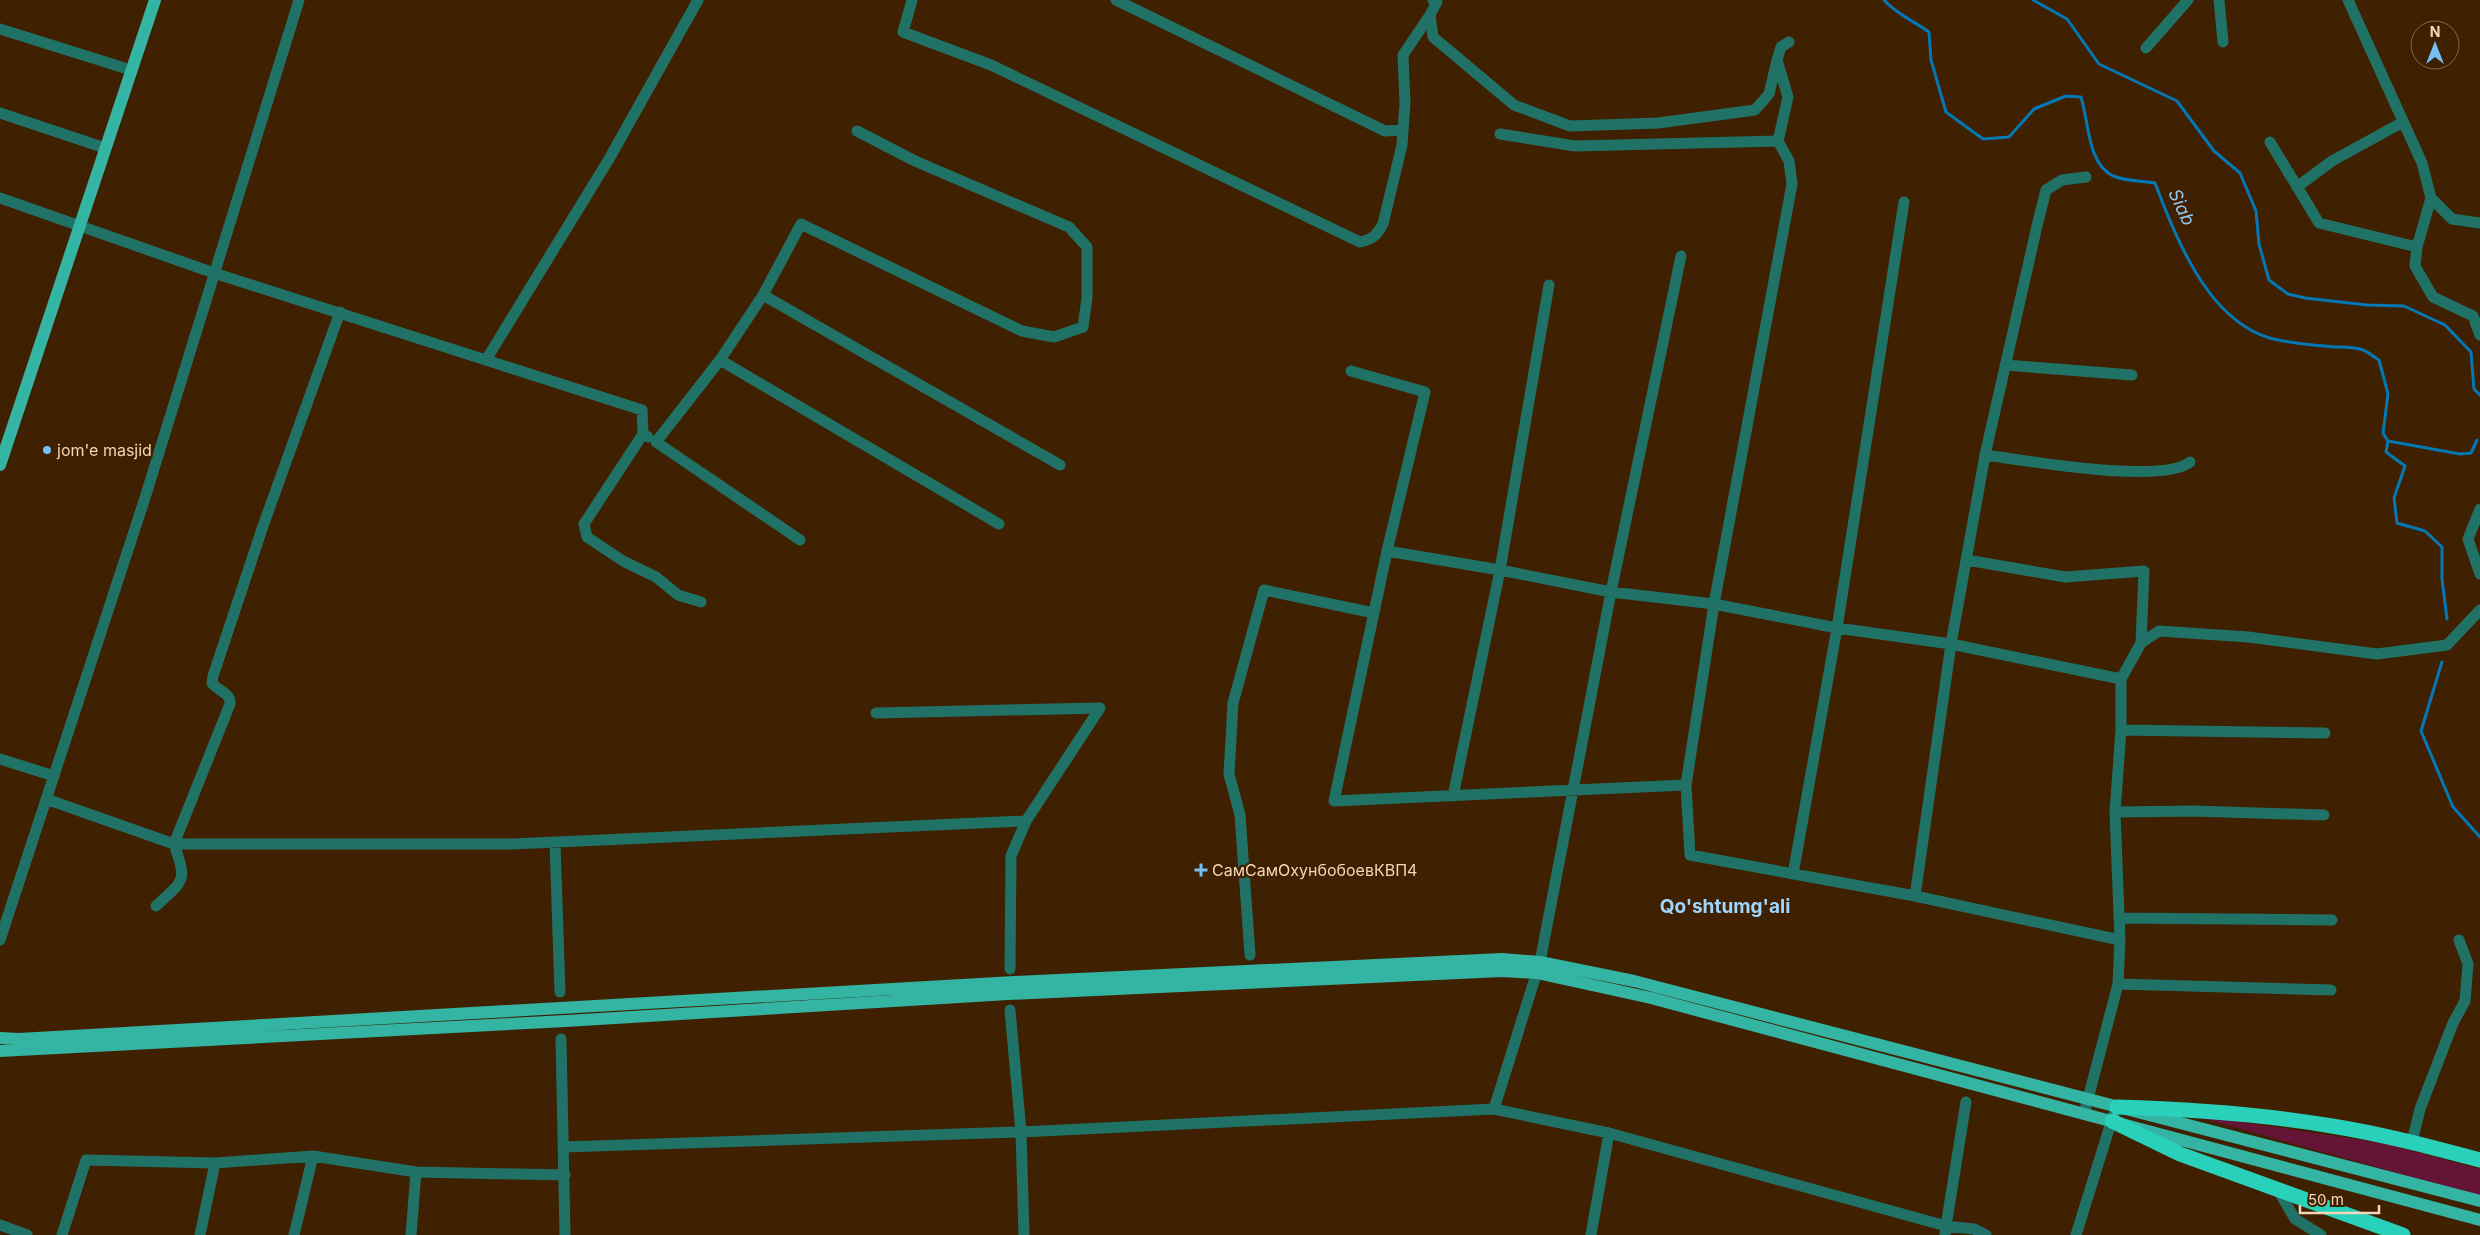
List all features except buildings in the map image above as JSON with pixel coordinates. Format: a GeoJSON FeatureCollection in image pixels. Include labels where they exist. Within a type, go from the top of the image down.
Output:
{"type":"FeatureCollection","features":[{"type":"Feature","properties":{"kind":"highway"},"geometry":{"type":"LineString","coordinates":[[2114,1114],[2187,1109],[2302,1122],[2412,1142],[2480,1160]]}},
{"type":"Feature","properties":{"kind":"highway"},"geometry":{"type":"LineString","coordinates":[[2114,1114],[2180,1154],[2402,1235]]}},
{"type":"Feature","properties":{"kind":"main road"},"geometry":{"type":"LineString","coordinates":[[0,465],[155,0]]}},
{"type":"Feature","properties":{"kind":"main road"},"geometry":{"type":"LineString","coordinates":[[0,1038],[29,1039],[1014,982],[1502,959],[2084,1114],[2114,1114],[2480,1201]]}},
{"type":"Feature","properties":{"kind":"main road"},"geometry":{"type":"LineString","coordinates":[[0,1051],[517,1024],[1018,994],[1492,972],[1538,968],[1653,986],[2088,1100],[2114,1114],[2480,1220]]}},
{"type":"Feature","properties":{"kind":"street"},"geometry":{"type":"LineString","coordinates":[[0,940],[141,510],[299,0]]}},
{"type":"Feature","properties":{"kind":"street"},"geometry":{"type":"LineString","coordinates":[[486,360],[609,159],[698,0]]}},
{"type":"Feature","properties":{"kind":"street"},"geometry":{"type":"LineString","coordinates":[[912,0],[903,32],[1000,69],[1360,242],[1370,240],[1378,234],[1383,224],[1402,145],[1405,103],[1403,55],[1430,14],[1436,1]]}},
{"type":"Feature","properties":{"kind":"street"},"geometry":{"type":"LineString","coordinates":[[1116,0],[1386,131],[1403,130]]}},
{"type":"Feature","properties":{"kind":"street"},"geometry":{"type":"LineString","coordinates":[[2146,48],[2188,0]]}},
{"type":"Feature","properties":{"kind":"street"},"geometry":{"type":"LineString","coordinates":[[2219,0],[2223,42]]}},
{"type":"Feature","properties":{"kind":"street"},"geometry":{"type":"LineString","coordinates":[[2348,0],[2422,163],[2431,198],[2417,247],[2415,266],[2433,297],[2473,316],[2480,335]]}},
{"type":"Feature","properties":{"kind":"street"},"geometry":{"type":"LineString","coordinates":[[1430,14],[1433,37],[1514,105],[1570,126],[1658,123],[1755,110],[1769,94],[1781,47],[1789,42]]}},
{"type":"Feature","properties":{"kind":"street"},"geometry":{"type":"LineString","coordinates":[[0,28],[131,70]]}},
{"type":"Feature","properties":{"kind":"street"},"geometry":{"type":"LineString","coordinates":[[1777,60],[1788,97],[1778,141],[1789,161],[1792,184],[1714,604],[1686,785],[1690,855],[1915,896],[2120,940]]}},
{"type":"Feature","properties":{"kind":"street"},"geometry":{"type":"LineString","coordinates":[[0,113],[105,148]]}},
{"type":"Feature","properties":{"kind":"street"},"geometry":{"type":"LineString","coordinates":[[2297,187],[2332,161],[2403,122]]}},
{"type":"Feature","properties":{"kind":"street"},"geometry":{"type":"LineString","coordinates":[[656,442],[720,360],[763,295],[801,224],[1022,331],[1054,337],[1083,327],[1087,298],[1086,247],[1069,227],[915,160],[857,131]]}},
{"type":"Feature","properties":{"kind":"street"},"geometry":{"type":"LineString","coordinates":[[1500,134],[1575,146],[1778,141]]}},
{"type":"Feature","properties":{"kind":"street"},"geometry":{"type":"LineString","coordinates":[[2270,142],[2320,223],[2417,247]]}},
{"type":"Feature","properties":{"kind":"street"},"geometry":{"type":"LineString","coordinates":[[1915,896],[1951,644],[1968,560],[1985,455],[2046,190],[2062,180],[2086,177]]}},
{"type":"Feature","properties":{"kind":"street"},"geometry":{"type":"LineString","coordinates":[[0,198],[214,273],[642,410],[643,434],[584,524],[587,537],[623,561],[656,577],[678,595],[701,602]]}},
{"type":"Feature","properties":{"kind":"street"},"geometry":{"type":"LineString","coordinates":[[2431,198],[2452,219],[2480,223]]}},
{"type":"Feature","properties":{"kind":"street"},"geometry":{"type":"LineString","coordinates":[[1793,874],[1837,628],[1904,202]]}},
{"type":"Feature","properties":{"kind":"street"},"geometry":{"type":"LineString","coordinates":[[1494,1109],[1538,968],[1611,592],[1680,256]]}},
{"type":"Feature","properties":{"kind":"street"},"geometry":{"type":"LineString","coordinates":[[1453,796],[1500,570],[1549,285]]}},
{"type":"Feature","properties":{"kind":"street"},"geometry":{"type":"LineString","coordinates":[[763,295],[1060,465]]}},
{"type":"Feature","properties":{"kind":"street"},"geometry":{"type":"LineString","coordinates":[[156,906],[182,879],[183,872],[174,844],[231,699],[212,683],[213,676],[263,526],[340,312]]}},
{"type":"Feature","properties":{"kind":"street"},"geometry":{"type":"LineString","coordinates":[[720,360],[999,524]]}},
{"type":"Feature","properties":{"kind":"street"},"geometry":{"type":"LineString","coordinates":[[2005,365],[2132,375]]}},
{"type":"Feature","properties":{"kind":"street"},"geometry":{"type":"LineString","coordinates":[[1351,371],[1425,392],[1387,551],[1334,802],[1686,785]]}},
{"type":"Feature","properties":{"kind":"street"},"geometry":{"type":"LineString","coordinates":[[643,434],[800,540]]}},
{"type":"Feature","properties":{"kind":"street"},"geometry":{"type":"LineString","coordinates":[[1985,455],[2098,470],[2171,471],[2183,468],[2190,462]]}},
{"type":"Feature","properties":{"kind":"street"},"geometry":{"type":"LineString","coordinates":[[2480,509],[2468,539],[2480,574]]}},
{"type":"Feature","properties":{"kind":"street"},"geometry":{"type":"LineString","coordinates":[[1387,551],[1500,570],[1611,592],[1714,604],[1837,628],[1951,644],[2121,679]]}},
{"type":"Feature","properties":{"kind":"street"},"geometry":{"type":"LineString","coordinates":[[1968,560],[2065,576],[2144,571],[2141,643],[2121,679],[2121,730],[2115,812],[2120,940],[2118,984],[2084,1114]]}},
{"type":"Feature","properties":{"kind":"street"},"geometry":{"type":"LineString","coordinates":[[1250,955],[1240,816],[1229,774],[1233,702],[1264,590],[1374,613]]}},
{"type":"Feature","properties":{"kind":"street"},"geometry":{"type":"LineString","coordinates":[[2141,643],[2159,632],[2248,637],[2377,654],[2447,645],[2480,610]]}},
{"type":"Feature","properties":{"kind":"street"},"geometry":{"type":"LineString","coordinates":[[876,713],[1100,708],[1026,821],[1011,856],[1010,969]]}},
{"type":"Feature","properties":{"kind":"street"},"geometry":{"type":"LineString","coordinates":[[2121,730],[2325,733]]}},
{"type":"Feature","properties":{"kind":"street"},"geometry":{"type":"LineString","coordinates":[[0,759],[54,776]]}},
{"type":"Feature","properties":{"kind":"street"},"geometry":{"type":"LineString","coordinates":[[46,799],[174,844],[555,843],[1026,821]]}},
{"type":"Feature","properties":{"kind":"street"},"geometry":{"type":"LineString","coordinates":[[2115,812],[2195,811],[2324,815]]}},
{"type":"Feature","properties":{"kind":"street"},"geometry":{"type":"LineString","coordinates":[[555,843],[560,992]]}},
{"type":"Feature","properties":{"kind":"street"},"geometry":{"type":"LineString","coordinates":[[2119,918],[2332,920]]}},
{"type":"Feature","properties":{"kind":"street"},"geometry":{"type":"LineString","coordinates":[[2412,1142],[2420,1109],[2453,1023],[2465,1001],[2468,964],[2459,940]]}},
{"type":"Feature","properties":{"kind":"street"},"geometry":{"type":"LineString","coordinates":[[2118,984],[2331,990]]}},
{"type":"Feature","properties":{"kind":"street"},"geometry":{"type":"LineString","coordinates":[[1010,1010],[1021,1132],[1024,1235]]}},
{"type":"Feature","properties":{"kind":"street"},"geometry":{"type":"LineString","coordinates":[[561,1039],[565,1235]]}},
{"type":"Feature","properties":{"kind":"street"},"geometry":{"type":"LineString","coordinates":[[1946,1230],[1966,1102]]}},
{"type":"Feature","properties":{"kind":"street"},"geometry":{"type":"LineString","coordinates":[[563,1147],[1021,1132],[1494,1109],[1609,1133],[1946,1230],[1974,1229],[1986,1235]]}},
{"type":"Feature","properties":{"kind":"street"},"geometry":{"type":"LineString","coordinates":[[2076,1235],[2114,1114]]}},
{"type":"Feature","properties":{"kind":"street"},"geometry":{"type":"LineString","coordinates":[[1591,1235],[1609,1133]]}},
{"type":"Feature","properties":{"kind":"street"},"geometry":{"type":"LineString","coordinates":[[62,1235],[86,1160],[215,1163],[313,1156],[416,1172],[565,1175]]}},
{"type":"Feature","properties":{"kind":"street"},"geometry":{"type":"LineString","coordinates":[[294,1235],[313,1156]]}},
{"type":"Feature","properties":{"kind":"street"},"geometry":{"type":"LineString","coordinates":[[200,1235],[215,1163]]}},
{"type":"Feature","properties":{"kind":"street"},"geometry":{"type":"LineString","coordinates":[[411,1235],[416,1172]]}},
{"type":"Feature","properties":{"kind":"street"},"geometry":{"type":"LineString","coordinates":[[2278,1190],[2295,1219],[2321,1235]]}},
{"type":"Feature","properties":{"kind":"street"},"geometry":{"type":"LineString","coordinates":[[0,1226],[27,1235]]}},
{"type":"Feature","properties":{"kind":"shaded area"},"geometry":{"type":"Polygon","coordinates":[[[2187,1114],[2383,1143],[2480,1169],[2480,1196],[2187,1114]]]}},
{"type":"Feature","properties":{"kind":"waterway","name":"Siab"},"geometry":{"type":"LineString","coordinates":[[1884,0],[1929,32],[1931,60],[1946,112],[1983,139],[2009,137],[2034,109],[2066,96],[2081,97],[2090,141],[2098,162],[2104,170],[2118,178],[2155,183],[2175,232],[2201,281],[2217,302],[2236,321],[2258,334],[2283,341],[2359,349],[2379,360],[2388,394],[2383,433],[2388,441],[2460,454],[2471,453],[2477,440]]}},
{"type":"Feature","properties":{"kind":"waterway"},"geometry":{"type":"LineString","coordinates":[[2033,0],[2067,19],[2099,64],[2177,101],[2214,151],[2240,173],[2256,211],[2259,244],[2269,280],[2288,294],[2305,298],[2367,305],[2404,306],[2445,325],[2471,352],[2474,389],[2480,395]]}},
{"type":"Feature","properties":{"kind":"waterway"},"geometry":{"type":"LineString","coordinates":[[2388,441],[2386,452],[2405,466],[2394,498],[2397,523],[2425,531],[2442,547],[2442,579],[2447,619]]}},
{"type":"Feature","properties":{"kind":"waterway"},"geometry":{"type":"LineString","coordinates":[[2442,662],[2421,731],[2453,807],[2480,837]]}},
{"type":"Feature","properties":{"kind":"place","name":"jom'e masjid"},"geometry":{"type":"Point","coordinates":[47,450]}},
{"type":"Feature","properties":{"kind":"place","name":"СамСамОхунбобоевКВП4"},"geometry":{"type":"Point","coordinates":[1201,870]}},
{"type":"Feature","properties":{"kind":"district","name":"Qo'shtumg'ali"},"geometry":{"type":"Point","coordinates":[1725,906]}}]}
